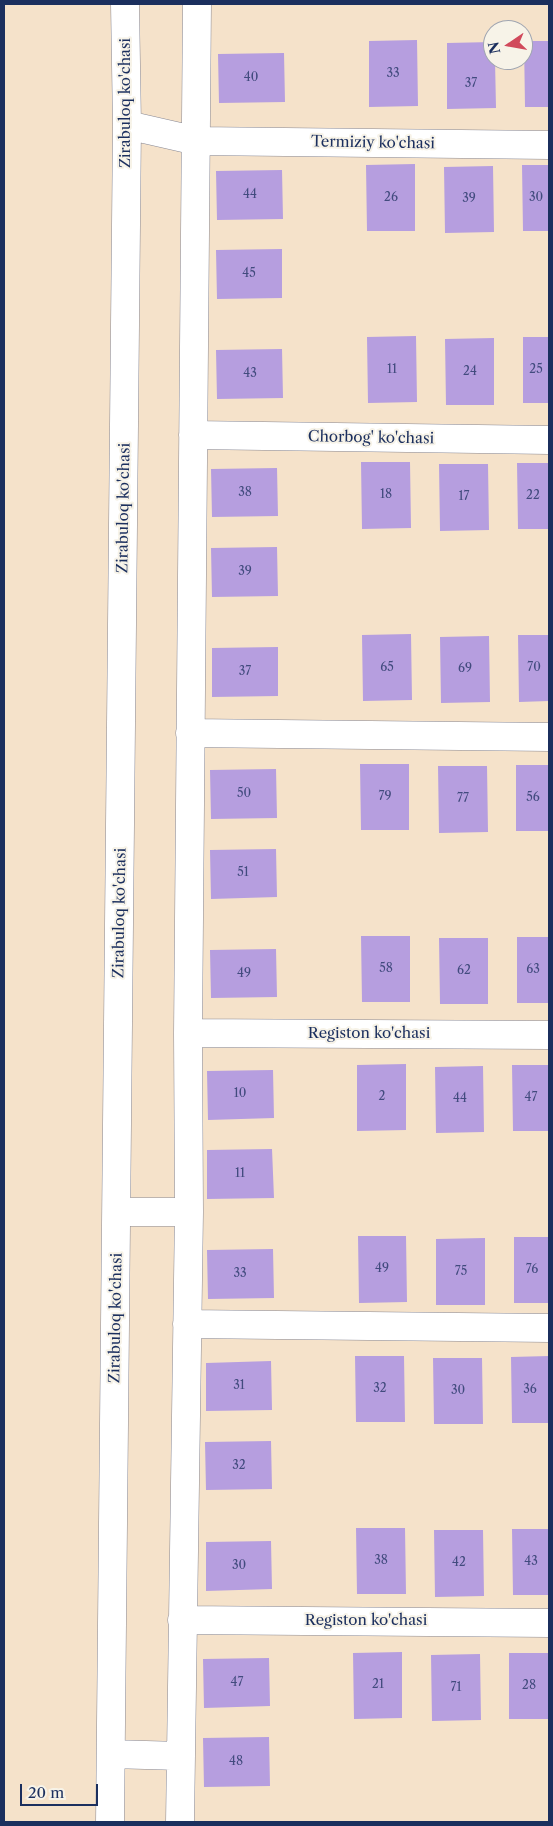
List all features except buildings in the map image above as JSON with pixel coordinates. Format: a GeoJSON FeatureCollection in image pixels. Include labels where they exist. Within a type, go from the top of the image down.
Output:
{"type":"FeatureCollection","features":[{"type":"Feature","properties":{"kind":"street","name":"Zirabuloq ko'chasi"},"geometry":{"type":"LineString","coordinates":[[110,1822],[127,125],[125,4]]}},
{"type":"Feature","properties":{"kind":"street"},"geometry":{"type":"LineString","coordinates":[[180,1822],[189,1212],[188,1033],[197,4]]}},
{"type":"Feature","properties":{"kind":"street","name":"Termiziy ko'chasi"},"geometry":{"type":"LineString","coordinates":[[127,125],[197,141],[549,145]]}},
{"type":"Feature","properties":{"kind":"street","name":"Chorbog' ko'chasi"},"geometry":{"type":"LineString","coordinates":[[193,435],[549,440]]}},
{"type":"Feature","properties":{"kind":"street"},"geometry":{"type":"LineString","coordinates":[[190,733],[549,737]]}},
{"type":"Feature","properties":{"kind":"street","name":"Registon ko'chasi"},"geometry":{"type":"LineString","coordinates":[[188,1033],[549,1035]]}},
{"type":"Feature","properties":{"kind":"street"},"geometry":{"type":"LineString","coordinates":[[117,1212],[189,1212]]}},
{"type":"Feature","properties":{"kind":"street"},"geometry":{"type":"LineString","coordinates":[[187,1324],[549,1328]]}},
{"type":"Feature","properties":{"kind":"street","name":"Registon ko'chasi"},"geometry":{"type":"LineString","coordinates":[[182,1620],[549,1623]]}},
{"type":"Feature","properties":{"kind":"street"},"geometry":{"type":"LineString","coordinates":[[111,1754],[180,1756]]}}]}
